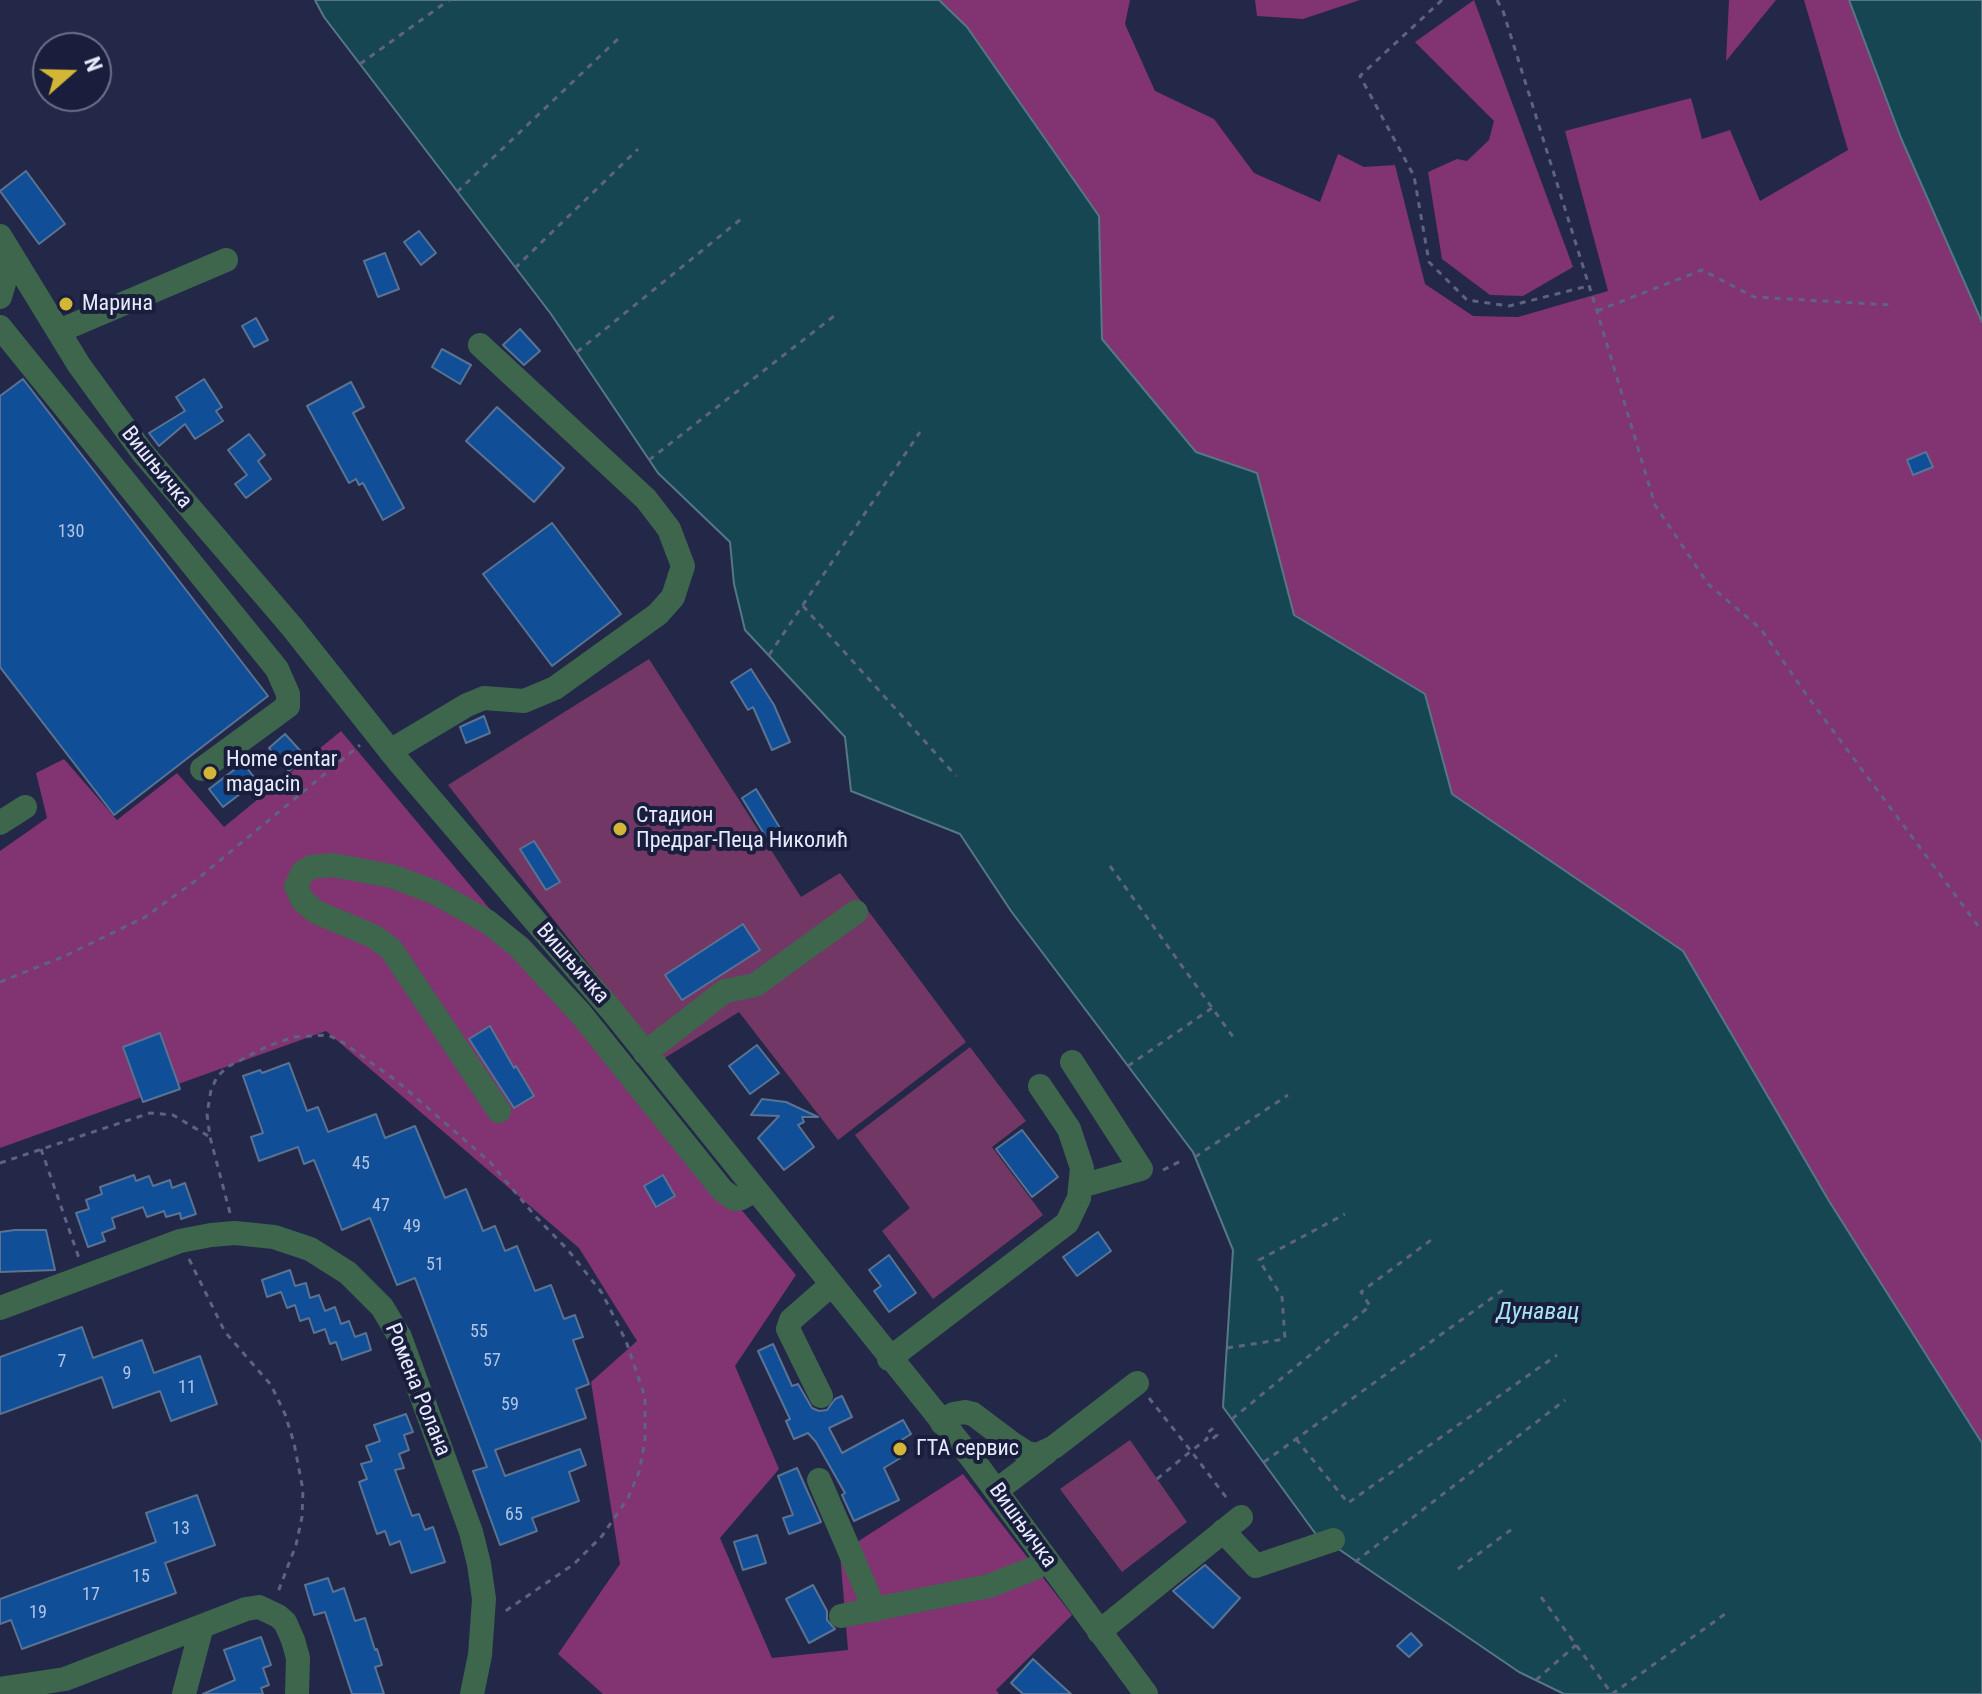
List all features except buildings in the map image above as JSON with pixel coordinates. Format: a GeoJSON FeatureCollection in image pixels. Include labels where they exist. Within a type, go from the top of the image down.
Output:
{"type":"FeatureCollection","features":[{"type":"Feature","properties":{"kind":"street"},"geometry":{"type":"LineString","coordinates":[[0,297],[6,246]]}},
{"type":"Feature","properties":{"kind":"street","name":"Вишњичка"},"geometry":{"type":"LineString","coordinates":[[6,246],[101,398],[143,453],[613,1012],[996,1491],[1146,1694]]}},
{"type":"Feature","properties":{"kind":"street"},"geometry":{"type":"LineString","coordinates":[[59,331],[226,260]]}},
{"type":"Feature","properties":{"kind":"street"},"geometry":{"type":"LineString","coordinates":[[0,327],[277,669],[288,694],[288,706],[202,769]]}},
{"type":"Feature","properties":{"kind":"street"},"geometry":{"type":"LineString","coordinates":[[383,742],[484,698],[524,701],[555,688],[666,606],[677,589],[683,566],[669,529],[646,499],[480,345]]}},
{"type":"Feature","properties":{"kind":"street"},"geometry":{"type":"LineString","coordinates":[[0,823],[25,807]]}},
{"type":"Feature","properties":{"kind":"street"},"geometry":{"type":"LineString","coordinates":[[499,1111],[391,949],[373,936],[316,912],[303,901],[296,886],[303,872],[311,867],[333,865],[391,876],[434,892],[488,922],[519,947],[580,1013],[722,1190],[734,1199],[755,1190]]}},
{"type":"Feature","properties":{"kind":"street"},"geometry":{"type":"LineString","coordinates":[[645,1053],[725,991],[755,985],[856,912]]}},
{"type":"Feature","properties":{"kind":"street"},"geometry":{"type":"LineString","coordinates":[[1072,1062],[1141,1169],[1081,1186]]}},
{"type":"Feature","properties":{"kind":"street"},"geometry":{"type":"LineString","coordinates":[[889,1359],[1067,1223],[1075,1209],[1082,1168],[1076,1145],[1040,1086]]}},
{"type":"Feature","properties":{"kind":"street","name":"Ромена Ролана"},"geometry":{"type":"LineString","coordinates":[[0,1308],[180,1241],[235,1233],[274,1237],[310,1249],[359,1282],[392,1323],[419,1386],[471,1532],[484,1599],[472,1694]]}},
{"type":"Feature","properties":{"kind":"street"},"geometry":{"type":"LineString","coordinates":[[821,1396],[788,1329],[791,1320],[831,1285]]}},
{"type":"Feature","properties":{"kind":"street"},"geometry":{"type":"LineString","coordinates":[[996,1491],[1137,1383]]}},
{"type":"Feature","properties":{"kind":"street"},"geometry":{"type":"LineString","coordinates":[[942,1423],[953,1414],[973,1414],[1027,1453],[1037,1455],[1047,1452]]}},
{"type":"Feature","properties":{"kind":"street"},"geometry":{"type":"LineString","coordinates":[[819,1480],[875,1610]]}},
{"type":"Feature","properties":{"kind":"street"},"geometry":{"type":"LineString","coordinates":[[1099,1632],[1232,1524],[1256,1566],[1333,1540]]}},
{"type":"Feature","properties":{"kind":"street"},"geometry":{"type":"LineString","coordinates":[[841,1616],[989,1586],[1047,1560]]}},
{"type":"Feature","properties":{"kind":"street"},"geometry":{"type":"LineString","coordinates":[[0,1689],[65,1679],[246,1609],[259,1607],[271,1611],[285,1622],[293,1640],[298,1658],[297,1694]]}},
{"type":"Feature","properties":{"kind":"street"},"geometry":{"type":"LineString","coordinates":[[184,1694],[202,1626]]}},
{"type":"Feature","properties":{"kind":"path"},"geometry":{"type":"LineString","coordinates":[[360,64],[449,0]]}},
{"type":"Feature","properties":{"kind":"path"},"geometry":{"type":"LineString","coordinates":[[1442,0],[1360,76],[1414,176],[1429,262],[1467,300],[1509,306],[1588,286]]}},
{"type":"Feature","properties":{"kind":"path"},"geometry":{"type":"LineString","coordinates":[[1497,0],[1597,311],[1655,505],[1708,584],[1761,629],[1982,931]]}},
{"type":"Feature","properties":{"kind":"path"},"geometry":{"type":"LineString","coordinates":[[457,192],[621,36]]}},
{"type":"Feature","properties":{"kind":"path"},"geometry":{"type":"LineString","coordinates":[[515,268],[638,149]]}},
{"type":"Feature","properties":{"kind":"path"},"geometry":{"type":"LineString","coordinates":[[577,352],[741,219]]}},
{"type":"Feature","properties":{"kind":"path"},"geometry":{"type":"LineString","coordinates":[[1597,311],[1702,270],[1754,297],[1891,305]]}},
{"type":"Feature","properties":{"kind":"path"},"geometry":{"type":"LineString","coordinates":[[649,460],[834,316]]}},
{"type":"Feature","properties":{"kind":"path"},"geometry":{"type":"LineString","coordinates":[[769,655],[920,432]]}},
{"type":"Feature","properties":{"kind":"path"},"geometry":{"type":"LineString","coordinates":[[803,606],[956,776]]}},
{"type":"Feature","properties":{"kind":"path"},"geometry":{"type":"LineString","coordinates":[[0,982],[65,956],[145,917],[383,742]]}},
{"type":"Feature","properties":{"kind":"path"},"geometry":{"type":"LineString","coordinates":[[1110,866],[1236,1041]]}},
{"type":"Feature","properties":{"kind":"path"},"geometry":{"type":"LineString","coordinates":[[1128,1066],[1212,1008]]}},
{"type":"Feature","properties":{"kind":"path"},"geometry":{"type":"LineString","coordinates":[[235,1233],[210,1137],[208,1102],[217,1077],[249,1054],[294,1037],[328,1035],[398,1082],[490,1162],[602,1293],[626,1341],[645,1397],[645,1441],[639,1472],[628,1498],[602,1536],[574,1564],[518,1604],[483,1624]]}},
{"type":"Feature","properties":{"kind":"path"},"geometry":{"type":"LineString","coordinates":[[1195,1157],[1288,1095]]}},
{"type":"Feature","properties":{"kind":"path"},"geometry":{"type":"LineString","coordinates":[[0,1163],[138,1117],[163,1112],[210,1137]]}},
{"type":"Feature","properties":{"kind":"path"},"geometry":{"type":"LineString","coordinates":[[41,1149],[86,1277]]}},
{"type":"Feature","properties":{"kind":"path"},"geometry":{"type":"LineString","coordinates":[[1227,1348],[1285,1339],[1282,1297],[1259,1260],[1345,1214]]}},
{"type":"Feature","properties":{"kind":"path"},"geometry":{"type":"LineString","coordinates":[[1232,1419],[1370,1306],[1361,1292],[1435,1237]]}},
{"type":"Feature","properties":{"kind":"path"},"geometry":{"type":"LineString","coordinates":[[180,1241],[225,1332],[271,1385],[294,1443],[303,1490],[302,1517],[296,1545],[271,1611]]}},
{"type":"Feature","properties":{"kind":"path"},"geometry":{"type":"LineString","coordinates":[[1264,1462],[1503,1290]]}},
{"type":"Feature","properties":{"kind":"path"},"geometry":{"type":"LineString","coordinates":[[1296,1439],[1348,1503],[1557,1355]]}},
{"type":"Feature","properties":{"kind":"path"},"geometry":{"type":"LineString","coordinates":[[1137,1383],[1191,1451],[1232,1524]]}},
{"type":"Feature","properties":{"kind":"path"},"geometry":{"type":"LineString","coordinates":[[1355,1562],[1565,1400]]}},
{"type":"Feature","properties":{"kind":"path"},"geometry":{"type":"LineString","coordinates":[[1157,1479],[1207,1439],[1210,1441],[1218,1437],[1208,1424]]}},
{"type":"Feature","properties":{"kind":"path"},"geometry":{"type":"LineString","coordinates":[[1207,1439],[1206,1434],[1212,1429]]}},
{"type":"Feature","properties":{"kind":"path"},"geometry":{"type":"LineString","coordinates":[[1458,1569],[1512,1529]]}},
{"type":"Feature","properties":{"kind":"path"},"geometry":{"type":"LineString","coordinates":[[1541,1597],[1612,1694],[1728,1612]]}},
{"type":"Feature","properties":{"kind":"path"},"geometry":{"type":"LineString","coordinates":[[1536,1680],[1576,1645]]}},
{"type":"Feature","properties":{"kind":"shaded area"},"geometry":{"type":"Polygon","coordinates":[[[939,0],[1130,0],[1125,24],[1155,91],[1214,119],[1254,173],[1320,202],[1338,154],[1364,167],[1395,165],[1425,284],[1473,316],[1518,317],[1608,291],[1565,131],[1691,98],[1702,139],[1730,130],[1760,201],[1848,150],[1804,0],[1849,0],[1901,138],[1982,322],[1982,1443],[1829,1201],[1683,951],[1452,794],[1425,694],[1294,615],[1257,473],[1197,452],[1102,339],[1098,216],[967,27],[939,0]]]}},
{"type":"Feature","properties":{"kind":"shaded area"},"geometry":{"type":"Polygon","coordinates":[[[1255,0],[1360,0],[1303,19],[1257,16],[1255,0]]]}},
{"type":"Feature","properties":{"kind":"shaded area"},"geometry":{"type":"Polygon","coordinates":[[[1474,0],[1573,267],[1523,296],[1490,295],[1442,259],[1428,172],[1457,159],[1467,161],[1489,140],[1494,121],[1415,42],[1474,0]]]}},
{"type":"Feature","properties":{"kind":"shaded area"},"geometry":{"type":"Polygon","coordinates":[[[1729,0],[1776,0],[1726,61],[1729,0]]]}},
{"type":"Feature","properties":{"kind":"shaded area","name":"Стадион Предраг-Пеца Николић"},"geometry":{"type":"Polygon","coordinates":[[[649,659],[801,897],[840,873],[966,1042],[838,1140],[739,1012],[663,1059],[448,785],[649,659]]]}},
{"type":"Feature","properties":{"kind":"shaded area"},"geometry":{"type":"Polygon","coordinates":[[[341,731],[796,1275],[735,1366],[779,1469],[720,1538],[772,1658],[848,1650],[840,1553],[963,1474],[1072,1615],[996,1690],[999,1694],[603,1694],[558,1654],[620,1564],[591,1382],[637,1341],[579,1248],[326,1031],[0,1148],[0,851],[47,818],[36,773],[64,759],[117,820],[177,773],[224,827],[341,731]]]}},
{"type":"Feature","properties":{"kind":"shaded area"},"geometry":{"type":"Polygon","coordinates":[[[970,1047],[1026,1121],[992,1147],[1043,1215],[933,1299],[882,1231],[910,1208],[855,1135],[970,1047]]]}},
{"type":"Feature","properties":{"kind":"shaded area"},"geometry":{"type":"Polygon","coordinates":[[[1130,1440],[1187,1522],[1122,1572],[1060,1489],[1130,1440]]]}},
{"type":"Feature","properties":{"kind":"water","name":"Дунавац"},"geometry":{"type":"Polygon","coordinates":[[[315,0],[939,0],[967,27],[1099,216],[1102,339],[1196,452],[1257,473],[1294,615],[1425,694],[1452,794],[1683,951],[1829,1201],[1982,1443],[1982,1694],[1564,1694],[1519,1672],[1315,1533],[1223,1407],[1233,1250],[1193,1152],[1011,911],[960,834],[851,791],[845,737],[745,630],[734,584],[730,542],[658,473],[551,314],[324,17],[315,0]]]}},
{"type":"Feature","properties":{"kind":"water"},"geometry":{"type":"Polygon","coordinates":[[[1849,0],[1982,0],[1982,322],[1901,138],[1849,0]]]}},
{"type":"Feature","properties":{"kind":"place","name":"Марина"},"geometry":{"type":"Point","coordinates":[66,304]}},
{"type":"Feature","properties":{"kind":"place","name":"Home centar magacin"},"geometry":{"type":"Point","coordinates":[210,773]}},
{"type":"Feature","properties":{"kind":"place","name":"Стадион Предраг-Пеца Николић"},"geometry":{"type":"Point","coordinates":[620,829]}},
{"type":"Feature","properties":{"kind":"place","name":"ГТА сервис"},"geometry":{"type":"Point","coordinates":[900,1449]}}]}
